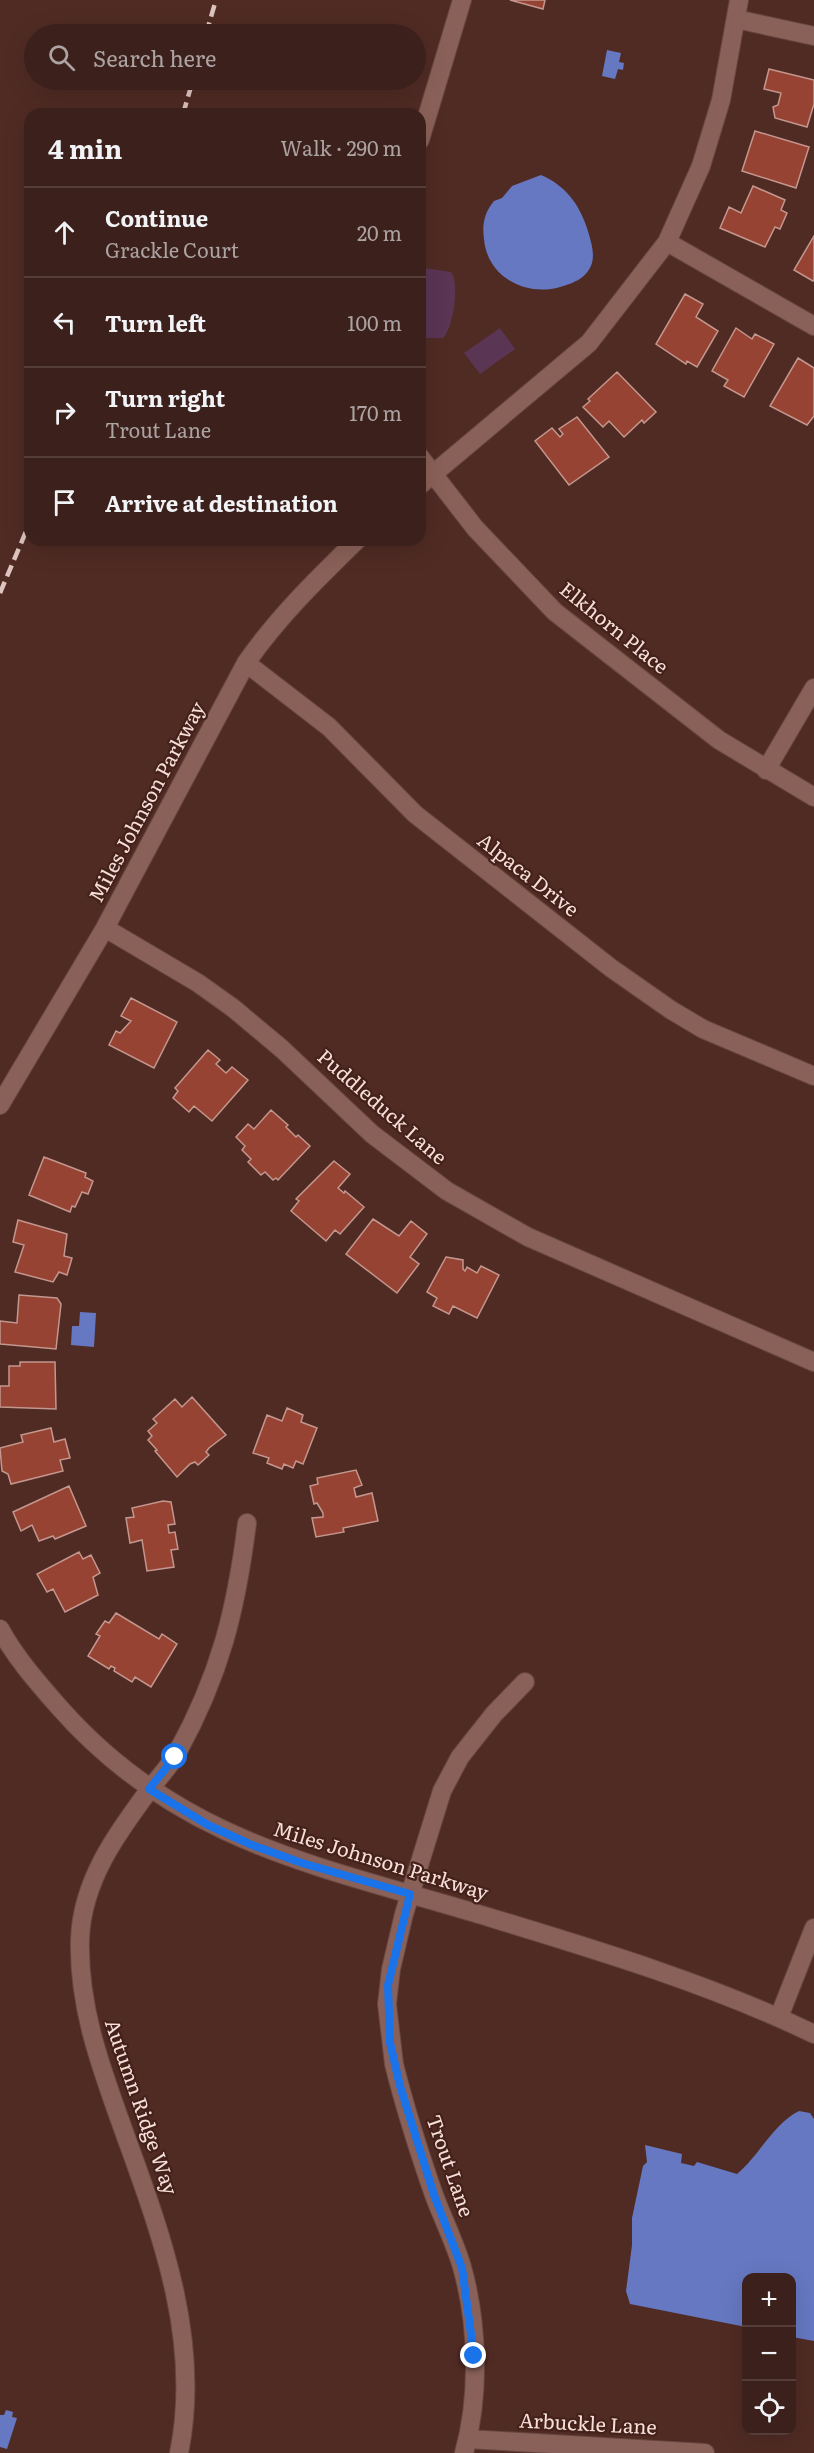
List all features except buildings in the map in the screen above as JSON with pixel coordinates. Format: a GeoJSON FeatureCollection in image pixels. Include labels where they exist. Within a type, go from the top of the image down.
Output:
{"type":"FeatureCollection","features":[{"type":"Feature","properties":{"kind":"street"},"geometry":{"type":"LineString","coordinates":[[426,120],[462,0]]}},
{"type":"Feature","properties":{"kind":"street"},"geometry":{"type":"LineString","coordinates":[[426,480],[589,343],[667,242],[701,166],[721,100],[739,0]]}},
{"type":"Feature","properties":{"kind":"street"},"geometry":{"type":"LineString","coordinates":[[736,19],[814,36]]}},
{"type":"Feature","properties":{"kind":"street"},"geometry":{"type":"LineString","coordinates":[[667,242],[814,326]]}},
{"type":"Feature","properties":{"kind":"street","name":"Elkhorn Place"},"geometry":{"type":"LineString","coordinates":[[426,480],[555,612],[719,740],[814,797]]}},
{"type":"Feature","properties":{"kind":"street","name":"Miles Johnson Parkway"},"geometry":{"type":"LineString","coordinates":[[0,1105],[105,928],[246,663],[270,630],[300,596],[351,546]]}},
{"type":"Feature","properties":{"kind":"street","name":"Alpaca Drive"},"geometry":{"type":"LineString","coordinates":[[246,663],[328,727],[415,814],[611,968],[671,1010],[703,1029],[814,1076]]}},
{"type":"Feature","properties":{"kind":"street"},"geometry":{"type":"LineString","coordinates":[[766,770],[814,688]]}},
{"type":"Feature","properties":{"kind":"street","name":"Puddleduck Lane"},"geometry":{"type":"LineString","coordinates":[[105,928],[198,983],[233,1008],[282,1049],[372,1134],[456,1197],[538,1241],[814,1362]]}},
{"type":"Feature","properties":{"kind":"street","name":"Autumn Ridge Way"},"geometry":{"type":"LineString","coordinates":[[179,2453],[185,2404],[185,2367],[178,2303],[160,2233],[92,2038],[81,1990],[80,1936],[91,1885],[102,1859],[149,1789],[175,1757],[207,1697],[226,1639],[241,1569],[247,1523]]}},
{"type":"Feature","properties":{"kind":"street","name":"Miles Johnson Parkway"},"geometry":{"type":"LineString","coordinates":[[0,1629],[30,1674],[82,1732],[149,1789],[208,1825],[252,1845],[302,1863],[661,1971],[779,2017],[814,2034]]}},
{"type":"Feature","properties":{"kind":"street","name":"Trout Lane"},"geometry":{"type":"LineString","coordinates":[[466,2446],[473,2397],[474,2356],[462,2268],[434,2195],[400,2086],[390,2043],[388,1985],[410,1894],[442,1791],[460,1757],[494,1714],[525,1682]]}},
{"type":"Feature","properties":{"kind":"street"},"geometry":{"type":"LineString","coordinates":[[779,2017],[814,1928]]}},
{"type":"Feature","properties":{"kind":"street","name":"Arbuckle Lane"},"geometry":{"type":"LineString","coordinates":[[466,2446],[705,2453]]}},
{"type":"Feature","properties":{"kind":"shaded area"},"geometry":{"type":"Polygon","coordinates":[[[426,268],[451,272],[454,277],[455,295],[452,316],[450,326],[443,338],[426,338],[426,268]]]}},
{"type":"Feature","properties":{"kind":"shaded area"},"geometry":{"type":"Polygon","coordinates":[[[500,328],[515,349],[480,374],[464,353],[500,328]]]}},
{"type":"Feature","properties":{"kind":"water"},"geometry":{"type":"Polygon","coordinates":[[[607,50],[621,53],[619,62],[624,63],[623,70],[618,69],[615,79],[602,76],[607,50]]]}},
{"type":"Feature","properties":{"kind":"water"},"geometry":{"type":"Polygon","coordinates":[[[541,175],[557,184],[575,203],[587,228],[593,254],[590,268],[579,279],[560,287],[534,289],[510,281],[500,274],[492,264],[483,234],[486,215],[494,201],[502,198],[512,186],[541,175]]]}},
{"type":"Feature","properties":{"kind":"water"},"geometry":{"type":"Polygon","coordinates":[[[80,1312],[96,1313],[94,1347],[71,1345],[72,1326],[79,1326],[80,1312]]]}},
{"type":"Feature","properties":{"kind":"water"},"geometry":{"type":"Polygon","coordinates":[[[799,2111],[810,2113],[814,2119],[814,2341],[796,2338],[796,2273],[742,2273],[742,2326],[630,2304],[626,2291],[632,2245],[632,2218],[643,2166],[647,2162],[645,2145],[682,2154],[681,2163],[694,2166],[697,2162],[737,2174],[781,2124],[799,2111]]]}},
{"type":"Feature","properties":{"kind":"water"},"geometry":{"type":"Polygon","coordinates":[[[6,2410],[13,2412],[12,2417],[17,2418],[7,2449],[0,2447],[0,2415],[4,2415],[6,2410]]]}},
{"type":"Feature","properties":{"kind":"railway"},"geometry":{"type":"LineString","coordinates":[[209,24],[216,0]]}},
{"type":"Feature","properties":{"kind":"railway"},"geometry":{"type":"LineString","coordinates":[[185,108],[190,90]]}},
{"type":"Feature","properties":{"kind":"railway"},"geometry":{"type":"LineString","coordinates":[[0,593],[24,536]]}},
{"type":"Feature","properties":{"kind":"route"},"geometry":{"type":"LineString","coordinates":[[175,1757],[149,1789],[208,1825],[252,1845],[302,1863],[410,1894],[388,1985],[390,2043],[400,2086],[434,2195],[462,2268],[474,2356]]}}]}
